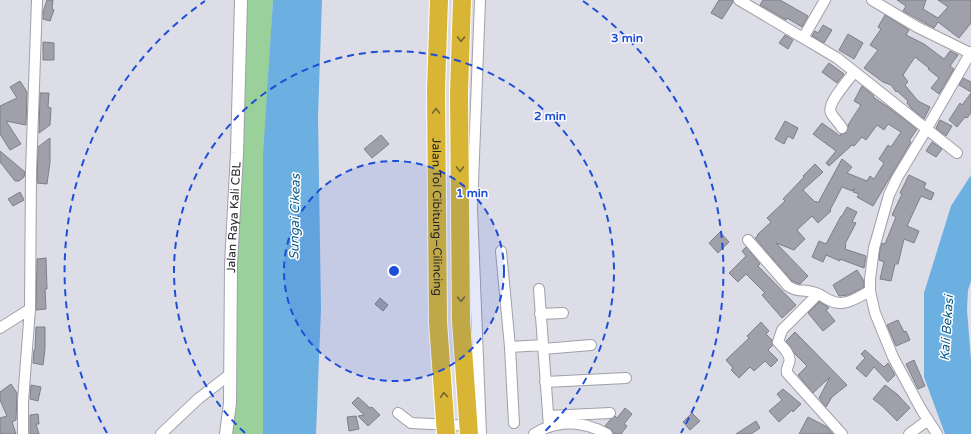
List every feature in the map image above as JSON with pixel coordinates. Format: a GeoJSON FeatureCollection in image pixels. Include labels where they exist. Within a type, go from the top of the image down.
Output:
{"type":"FeatureCollection","features":[{"type":"Feature","properties":{"kind":"highway","name":"Jalan Tol Cibitung–Cilincing"},"geometry":{"type":"LineString","coordinates":[[439,0],[436,90],[438,322],[446,434]]}},
{"type":"Feature","properties":{"kind":"highway","name":"Jalan Tol Cibitung–Cilincing"},"geometry":{"type":"LineString","coordinates":[[462,0],[459,93],[461,321],[477,431]]}},
{"type":"Feature","properties":{"kind":"street"},"geometry":{"type":"LineString","coordinates":[[23,434],[23,401],[30,309],[30,172],[37,0]]}},
{"type":"Feature","properties":{"kind":"street","name":"Jalan Raya Kali CBL"},"geometry":{"type":"LineString","coordinates":[[226,434],[229,409],[230,264],[237,153],[241,0]]}},
{"type":"Feature","properties":{"kind":"street"},"geometry":{"type":"LineString","coordinates":[[398,413],[411,424],[477,431],[472,209],[480,0]]}},
{"type":"Feature","properties":{"kind":"street"},"geometry":{"type":"LineString","coordinates":[[740,0],[837,58],[926,130],[957,153]]}},
{"type":"Feature","properties":{"kind":"street"},"geometry":{"type":"LineString","coordinates":[[803,38],[825,0]]}},
{"type":"Feature","properties":{"kind":"street"},"geometry":{"type":"LineString","coordinates":[[872,0],[917,27],[971,52],[897,178],[889,195],[874,248],[870,273],[870,291],[875,313],[893,357],[937,434]]}},
{"type":"Feature","properties":{"kind":"street"},"geometry":{"type":"LineString","coordinates":[[842,128],[830,112],[830,108],[839,92],[854,72]]}},
{"type":"Feature","properties":{"kind":"street"},"geometry":{"type":"LineString","coordinates":[[748,240],[788,286],[795,291],[811,291],[835,304],[844,304],[870,291]]}},
{"type":"Feature","properties":{"kind":"street"},"geometry":{"type":"LineString","coordinates":[[501,251],[510,347],[514,423]]}},
{"type":"Feature","properties":{"kind":"street"},"geometry":{"type":"LineString","coordinates":[[539,289],[549,427]]}},
{"type":"Feature","properties":{"kind":"street"},"geometry":{"type":"LineString","coordinates":[[818,294],[782,330],[778,342],[790,357],[787,372],[842,434]]}},
{"type":"Feature","properties":{"kind":"street"},"geometry":{"type":"LineString","coordinates":[[0,328],[30,309]]}},
{"type":"Feature","properties":{"kind":"street"},"geometry":{"type":"LineString","coordinates":[[540,314],[563,313]]}},
{"type":"Feature","properties":{"kind":"street"},"geometry":{"type":"LineString","coordinates":[[510,347],[591,345]]}},
{"type":"Feature","properties":{"kind":"street"},"geometry":{"type":"LineString","coordinates":[[161,434],[198,399],[229,375]]}},
{"type":"Feature","properties":{"kind":"street"},"geometry":{"type":"LineString","coordinates":[[545,382],[626,378]]}},
{"type":"Feature","properties":{"kind":"street"},"geometry":{"type":"LineString","coordinates":[[548,416],[610,413]]}},
{"type":"Feature","properties":{"kind":"street"},"geometry":{"type":"LineString","coordinates":[[909,434],[928,420]]}},
{"type":"Feature","properties":{"kind":"street"},"geometry":{"type":"LineString","coordinates":[[534,434],[549,427],[570,423],[591,426],[606,434]]}},
{"type":"Feature","properties":{"kind":"green space"},"geometry":{"type":"Polygon","coordinates":[[[245,0],[273,0],[265,217],[263,434],[225,434],[245,0]]]}},
{"type":"Feature","properties":{"kind":"water","name":"Sungai Cikeas"},"geometry":{"type":"Polygon","coordinates":[[[273,0],[322,0],[318,117],[321,309],[316,434],[263,434],[263,156],[273,0]]]}},
{"type":"Feature","properties":{"kind":"water","name":"Kali Bekasi"},"geometry":{"type":"Polygon","coordinates":[[[971,175],[971,281],[968,290],[967,310],[971,360],[971,434],[945,434],[924,377],[924,293],[951,206],[971,175]]]}},
{"type":"Feature","properties":{"kind":"building"},"geometry":{"type":"Polygon","coordinates":[[[47,0],[53,0],[52,9],[54,10],[50,21],[43,19],[43,12],[47,0]]]}},
{"type":"Feature","properties":{"kind":"building"},"geometry":{"type":"Polygon","coordinates":[[[719,0],[733,0],[722,19],[711,13],[719,0]]]}},
{"type":"Feature","properties":{"kind":"building"},"geometry":{"type":"Polygon","coordinates":[[[763,0],[780,0],[808,16],[802,27],[787,18],[786,20],[760,5],[763,0]]]}},
{"type":"Feature","properties":{"kind":"building"},"geometry":{"type":"Polygon","coordinates":[[[897,0],[926,0],[923,9],[938,18],[948,7],[938,0],[971,0],[971,23],[959,38],[938,22],[934,28],[903,11],[906,6],[897,0]]]}},
{"type":"Feature","properties":{"kind":"building"},"geometry":{"type":"Polygon","coordinates":[[[885,15],[909,30],[906,35],[924,44],[944,59],[950,51],[958,55],[950,66],[954,69],[939,94],[931,88],[939,78],[915,57],[903,75],[908,82],[905,85],[918,101],[930,107],[924,119],[911,108],[907,103],[908,101],[897,91],[896,92],[891,85],[883,82],[864,68],[878,50],[870,45],[881,29],[878,27],[885,15]]]}},
{"type":"Feature","properties":{"kind":"building"},"geometry":{"type":"Polygon","coordinates":[[[823,25],[832,30],[824,43],[812,36],[815,31],[818,33],[823,25]]]}},
{"type":"Feature","properties":{"kind":"building"},"geometry":{"type":"Polygon","coordinates":[[[848,34],[863,43],[854,59],[839,50],[848,34]]]}},
{"type":"Feature","properties":{"kind":"building"},"geometry":{"type":"Polygon","coordinates":[[[785,35],[793,40],[788,49],[779,43],[785,35]]]}},
{"type":"Feature","properties":{"kind":"building"},"geometry":{"type":"Polygon","coordinates":[[[43,42],[54,43],[54,60],[43,60],[43,42]]]}},
{"type":"Feature","properties":{"kind":"building"},"geometry":{"type":"Polygon","coordinates":[[[829,63],[844,74],[837,83],[822,72],[829,63]]]}},
{"type":"Feature","properties":{"kind":"building"},"geometry":{"type":"Polygon","coordinates":[[[963,78],[971,82],[971,92],[959,85],[963,78]]]}},
{"type":"Feature","properties":{"kind":"building"},"geometry":{"type":"Polygon","coordinates":[[[20,81],[27,92],[26,125],[6,121],[21,144],[10,150],[0,134],[0,106],[17,98],[10,87],[20,81]]]}},
{"type":"Feature","properties":{"kind":"building"},"geometry":{"type":"Polygon","coordinates":[[[862,86],[874,96],[873,97],[917,129],[909,141],[911,142],[873,206],[857,197],[859,194],[853,192],[855,188],[852,191],[842,187],[830,210],[831,211],[818,223],[812,216],[797,230],[805,239],[794,250],[776,243],[808,276],[800,284],[792,281],[755,238],[771,222],[767,218],[785,201],[783,199],[815,164],[823,172],[803,190],[815,202],[816,201],[818,203],[842,159],[852,167],[847,173],[867,181],[870,176],[874,179],[884,163],[879,159],[888,145],[891,147],[901,132],[888,124],[884,130],[877,125],[866,140],[862,137],[854,146],[852,145],[829,166],[826,163],[836,151],[813,134],[822,123],[840,136],[841,134],[846,133],[848,125],[861,105],[854,101],[862,86]]]}},
{"type":"Feature","properties":{"kind":"building"},"geometry":{"type":"Polygon","coordinates":[[[40,93],[49,93],[48,107],[51,108],[50,125],[39,133],[40,93]]]}},
{"type":"Feature","properties":{"kind":"building"},"geometry":{"type":"Polygon","coordinates":[[[971,93],[971,113],[967,118],[965,117],[957,127],[949,120],[960,103],[962,105],[971,93]]]}},
{"type":"Feature","properties":{"kind":"building"},"geometry":{"type":"Polygon","coordinates":[[[940,120],[952,126],[946,136],[936,128],[940,120]]]}},
{"type":"Feature","properties":{"kind":"building"},"geometry":{"type":"Polygon","coordinates":[[[785,121],[798,128],[793,139],[788,136],[784,144],[775,139],[785,121]]]}},
{"type":"Feature","properties":{"kind":"building"},"geometry":{"type":"Polygon","coordinates":[[[381,135],[389,144],[372,158],[364,149],[381,135]]]}},
{"type":"Feature","properties":{"kind":"building"},"geometry":{"type":"Polygon","coordinates":[[[50,138],[50,162],[47,184],[37,183],[38,147],[50,138]]]}},
{"type":"Feature","properties":{"kind":"building"},"geometry":{"type":"Polygon","coordinates":[[[932,142],[942,149],[936,157],[926,151],[932,142]]]}},
{"type":"Feature","properties":{"kind":"building"},"geometry":{"type":"Polygon","coordinates":[[[0,151],[25,172],[24,177],[19,181],[15,181],[0,162],[0,151]]]}},
{"type":"Feature","properties":{"kind":"building"},"geometry":{"type":"Polygon","coordinates":[[[909,175],[926,183],[924,188],[934,193],[931,200],[921,196],[907,226],[919,231],[914,243],[904,239],[898,264],[895,264],[891,281],[880,279],[884,262],[879,260],[880,249],[882,243],[885,244],[896,217],[892,215],[902,194],[900,193],[909,175]]]}},
{"type":"Feature","properties":{"kind":"building"},"geometry":{"type":"Polygon","coordinates":[[[20,192],[24,200],[13,206],[8,199],[20,192]]]}},
{"type":"Feature","properties":{"kind":"building"},"geometry":{"type":"Polygon","coordinates":[[[847,207],[857,212],[852,222],[856,223],[845,244],[845,249],[866,256],[864,268],[826,255],[823,262],[812,257],[819,241],[826,244],[847,207]]]}},
{"type":"Feature","properties":{"kind":"building"},"geometry":{"type":"Polygon","coordinates":[[[720,232],[729,242],[718,253],[709,243],[720,232]]]}},
{"type":"Feature","properties":{"kind":"building"},"geometry":{"type":"Polygon","coordinates":[[[746,247],[760,264],[758,266],[796,305],[782,318],[762,295],[765,293],[746,274],[738,282],[729,273],[746,256],[742,251],[746,247]]]}},
{"type":"Feature","properties":{"kind":"building"},"geometry":{"type":"Polygon","coordinates":[[[46,258],[46,309],[36,310],[37,259],[46,258]]]}},
{"type":"Feature","properties":{"kind":"building"},"geometry":{"type":"Polygon","coordinates":[[[857,270],[864,281],[864,287],[848,295],[839,296],[833,285],[857,270]]]}},
{"type":"Feature","properties":{"kind":"building"},"geometry":{"type":"Polygon","coordinates":[[[380,298],[388,305],[383,311],[375,304],[380,298]]]}},
{"type":"Feature","properties":{"kind":"building"},"geometry":{"type":"Polygon","coordinates":[[[819,302],[829,308],[826,310],[835,321],[823,331],[808,313],[819,302]]]}},
{"type":"Feature","properties":{"kind":"building"},"geometry":{"type":"Polygon","coordinates":[[[898,320],[904,332],[906,331],[910,340],[896,346],[887,325],[898,320]]]}},
{"type":"Feature","properties":{"kind":"building"},"geometry":{"type":"Polygon","coordinates":[[[761,322],[769,331],[766,334],[772,340],[773,345],[768,350],[778,360],[771,367],[765,361],[754,371],[750,367],[739,378],[731,370],[733,368],[726,360],[749,338],[747,336],[761,322]]]}},
{"type":"Feature","properties":{"kind":"building"},"geometry":{"type":"Polygon","coordinates":[[[36,327],[45,327],[43,365],[33,363],[36,327]]]}},
{"type":"Feature","properties":{"kind":"building"},"geometry":{"type":"Polygon","coordinates":[[[795,332],[847,385],[832,397],[826,407],[819,398],[830,377],[813,393],[798,375],[807,366],[795,354],[786,341],[795,332]]]}},
{"type":"Feature","properties":{"kind":"building"},"geometry":{"type":"Polygon","coordinates":[[[865,350],[884,367],[888,363],[895,375],[888,382],[874,367],[866,377],[856,368],[865,358],[861,354],[865,350]]]}},
{"type":"Feature","properties":{"kind":"building"},"geometry":{"type":"Polygon","coordinates":[[[914,360],[925,386],[918,389],[906,364],[914,360]]]}},
{"type":"Feature","properties":{"kind":"building"},"geometry":{"type":"Polygon","coordinates":[[[11,384],[17,393],[16,420],[12,422],[16,434],[0,434],[0,418],[7,416],[0,400],[0,392],[11,384]]]}},
{"type":"Feature","properties":{"kind":"building"},"geometry":{"type":"Polygon","coordinates":[[[31,385],[41,387],[38,401],[30,399],[31,385]]]}},
{"type":"Feature","properties":{"kind":"building"},"geometry":{"type":"Polygon","coordinates":[[[885,385],[897,394],[910,408],[897,421],[873,399],[885,385]]]}},
{"type":"Feature","properties":{"kind":"building"},"geometry":{"type":"Polygon","coordinates":[[[783,389],[801,404],[779,422],[769,411],[782,400],[777,394],[783,389]]]}},
{"type":"Feature","properties":{"kind":"building"},"geometry":{"type":"Polygon","coordinates":[[[358,397],[380,415],[368,426],[358,416],[364,415],[352,403],[358,397]]]}},
{"type":"Feature","properties":{"kind":"building"},"geometry":{"type":"Polygon","coordinates":[[[625,408],[632,414],[624,424],[627,426],[621,434],[613,434],[612,430],[605,426],[615,416],[617,418],[625,408]]]}},
{"type":"Feature","properties":{"kind":"building"},"geometry":{"type":"Polygon","coordinates":[[[692,413],[700,421],[690,430],[683,422],[692,413]]]}},
{"type":"Feature","properties":{"kind":"building"},"geometry":{"type":"Polygon","coordinates":[[[38,414],[39,424],[36,424],[39,434],[30,434],[30,415],[38,414]]]}},
{"type":"Feature","properties":{"kind":"building"},"geometry":{"type":"Polygon","coordinates":[[[356,416],[359,429],[349,431],[347,417],[356,416]]]}},
{"type":"Feature","properties":{"kind":"building"},"geometry":{"type":"Polygon","coordinates":[[[808,417],[827,427],[833,434],[799,434],[808,417]]]}},
{"type":"Feature","properties":{"kind":"building"},"geometry":{"type":"Polygon","coordinates":[[[756,421],[760,428],[751,434],[736,434],[756,421]]]}}]}
